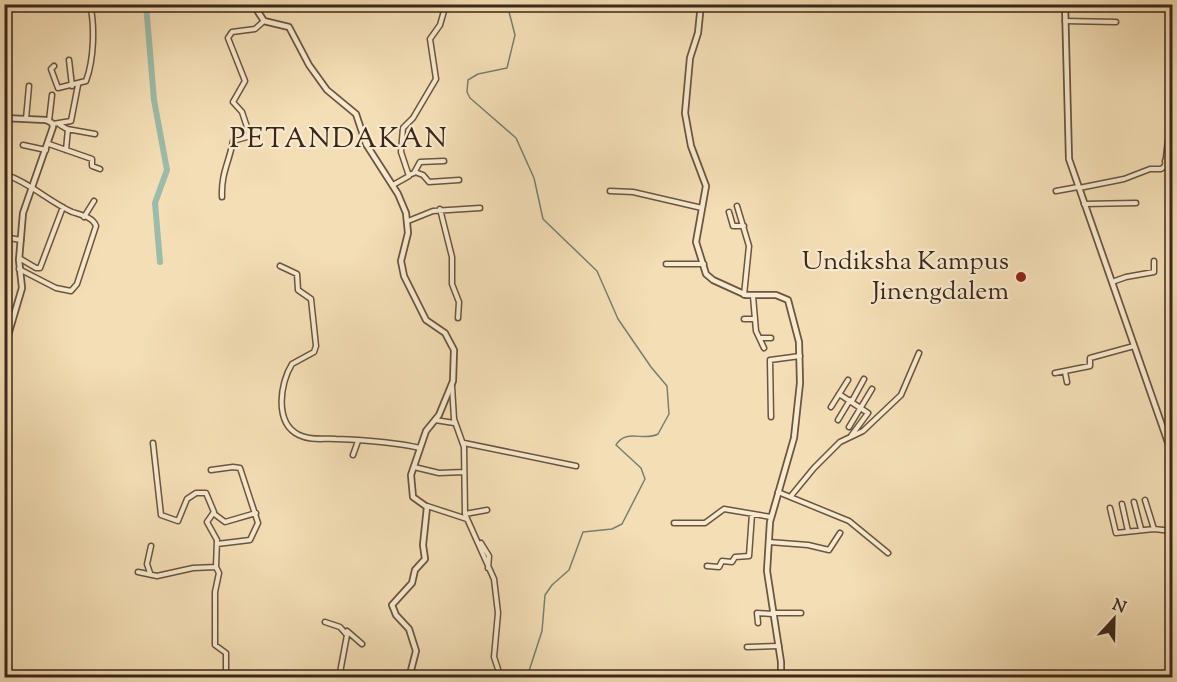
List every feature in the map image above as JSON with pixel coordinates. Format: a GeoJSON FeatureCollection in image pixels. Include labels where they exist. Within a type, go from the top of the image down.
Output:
{"type":"FeatureCollection","features":[{"type":"Feature","properties":{"kind":"street"},"geometry":{"type":"LineString","coordinates":[[54,66],[51,69],[57,87],[86,82],[93,19],[90,4]]}},
{"type":"Feature","properties":{"kind":"street"},"geometry":{"type":"LineString","coordinates":[[253,4],[264,21],[286,26],[292,30],[309,65],[327,90],[356,114],[366,144],[402,202],[408,221],[408,233],[401,261],[404,276],[426,320],[445,333],[452,344],[456,366],[452,386],[454,423],[464,442],[466,516],[494,579],[498,613],[494,660],[501,678]]}},
{"type":"Feature","properties":{"kind":"street"},"geometry":{"type":"LineString","coordinates":[[409,175],[401,152],[403,128],[413,117],[436,79],[430,39],[440,25],[446,4]]}},
{"type":"Feature","properties":{"kind":"street"},"geometry":{"type":"LineString","coordinates":[[701,4],[698,33],[689,63],[685,113],[692,152],[705,182],[696,238],[706,274],[711,279],[744,295],[776,296],[789,301],[800,356],[794,438],[771,517],[769,543],[772,613],[779,646],[780,678]]}},
{"type":"Feature","properties":{"kind":"street"},"geometry":{"type":"LineString","coordinates":[[1065,4],[1067,151],[1083,204],[1173,454]]}},
{"type":"Feature","properties":{"kind":"street"},"geometry":{"type":"LineString","coordinates":[[222,197],[222,173],[230,162],[233,141],[247,137],[249,133],[242,112],[233,102],[245,81],[228,38],[234,32],[255,28],[264,21]]}},
{"type":"Feature","properties":{"kind":"street"},"geometry":{"type":"LineString","coordinates":[[1065,21],[1116,22]]}},
{"type":"Feature","properties":{"kind":"street"},"geometry":{"type":"LineString","coordinates":[[69,60],[72,86]]}},
{"type":"Feature","properties":{"kind":"street"},"geometry":{"type":"LineString","coordinates":[[60,124],[72,119],[78,85]]}},
{"type":"Feature","properties":{"kind":"street"},"geometry":{"type":"LineString","coordinates":[[26,119],[29,86]]}},
{"type":"Feature","properties":{"kind":"street"},"geometry":{"type":"LineString","coordinates":[[4,350],[22,288],[19,258],[23,213],[48,147],[52,95]]}},
{"type":"Feature","properties":{"kind":"street"},"geometry":{"type":"LineString","coordinates":[[4,118],[60,124],[68,129],[95,134]]}},
{"type":"Feature","properties":{"kind":"street"},"geometry":{"type":"LineString","coordinates":[[66,150],[68,129]]}},
{"type":"Feature","properties":{"kind":"street"},"geometry":{"type":"LineString","coordinates":[[1056,191],[1124,179],[1150,169],[1161,169],[1166,161],[1173,132]]}},
{"type":"Feature","properties":{"kind":"street"},"geometry":{"type":"LineString","coordinates":[[23,145],[66,150],[92,159],[92,166],[100,169]]}},
{"type":"Feature","properties":{"kind":"street"},"geometry":{"type":"LineString","coordinates":[[393,185],[415,172],[420,162],[444,161]]}},
{"type":"Feature","properties":{"kind":"street"},"geometry":{"type":"LineString","coordinates":[[1166,161],[1173,162]]}},
{"type":"Feature","properties":{"kind":"street"},"geometry":{"type":"LineString","coordinates":[[415,172],[423,175],[429,182],[459,180]]}},
{"type":"Feature","properties":{"kind":"street"},"geometry":{"type":"LineString","coordinates":[[4,174],[63,207],[93,220],[96,226],[74,290],[69,292],[61,290],[19,269]]}},
{"type":"Feature","properties":{"kind":"street"},"geometry":{"type":"LineString","coordinates":[[610,191],[633,192],[702,208]]}},
{"type":"Feature","properties":{"kind":"street"},"geometry":{"type":"LineString","coordinates":[[84,217],[94,201]]}},
{"type":"Feature","properties":{"kind":"street"},"geometry":{"type":"LineString","coordinates":[[1083,204],[1136,203]]}},
{"type":"Feature","properties":{"kind":"street"},"geometry":{"type":"LineString","coordinates":[[737,206],[749,247],[744,295]]}},
{"type":"Feature","properties":{"kind":"street"},"geometry":{"type":"LineString","coordinates":[[19,258],[40,268],[63,207]]}},
{"type":"Feature","properties":{"kind":"street"},"geometry":{"type":"LineString","coordinates":[[408,221],[440,209],[480,208]]}},
{"type":"Feature","properties":{"kind":"street"},"geometry":{"type":"LineString","coordinates":[[440,209],[452,257],[452,284],[459,302],[458,318]]}},
{"type":"Feature","properties":{"kind":"street"},"geometry":{"type":"LineString","coordinates":[[729,212],[733,226],[744,226]]}},
{"type":"Feature","properties":{"kind":"street"},"geometry":{"type":"LineString","coordinates":[[4,237],[21,240]]}},
{"type":"Feature","properties":{"kind":"street"},"geometry":{"type":"LineString","coordinates":[[1111,283],[1126,276],[1154,272],[1154,261]]}},
{"type":"Feature","properties":{"kind":"street"},"geometry":{"type":"LineString","coordinates":[[666,264],[705,264]]}},
{"type":"Feature","properties":{"kind":"street"},"geometry":{"type":"LineString","coordinates":[[280,266],[297,274],[298,290],[311,299],[316,346],[314,352],[290,366],[281,394],[282,413],[296,433],[301,436],[421,449]]}},
{"type":"Feature","properties":{"kind":"street"},"geometry":{"type":"LineString","coordinates":[[753,296],[755,319],[764,348]]}},
{"type":"Feature","properties":{"kind":"street"},"geometry":{"type":"LineString","coordinates":[[744,320],[755,319]]}},
{"type":"Feature","properties":{"kind":"street"},"geometry":{"type":"LineString","coordinates":[[760,338],[771,338]]}},
{"type":"Feature","properties":{"kind":"street"},"geometry":{"type":"LineString","coordinates":[[1055,374],[1091,365],[1090,358],[1134,346]]}},
{"type":"Feature","properties":{"kind":"street"},"geometry":{"type":"LineString","coordinates":[[791,496],[840,442],[864,431],[904,391],[919,353]]}},
{"type":"Feature","properties":{"kind":"street"},"geometry":{"type":"LineString","coordinates":[[771,417],[770,360],[800,356]]}},
{"type":"Feature","properties":{"kind":"street"},"geometry":{"type":"LineString","coordinates":[[1065,372],[1067,382]]}},
{"type":"Feature","properties":{"kind":"street"},"geometry":{"type":"LineString","coordinates":[[838,420],[864,379]]}},
{"type":"Feature","properties":{"kind":"street"},"geometry":{"type":"LineString","coordinates":[[831,407],[848,380]]}},
{"type":"Feature","properties":{"kind":"street"},"geometry":{"type":"LineString","coordinates":[[452,386],[435,420],[427,429],[414,467],[411,494],[426,506],[466,516],[487,510]]}},
{"type":"Feature","properties":{"kind":"street"},"geometry":{"type":"LineString","coordinates":[[849,428],[872,389]]}},
{"type":"Feature","properties":{"kind":"street"},"geometry":{"type":"LineString","coordinates":[[839,393],[861,407],[868,415],[850,437]]}},
{"type":"Feature","properties":{"kind":"street"},"geometry":{"type":"LineString","coordinates":[[435,420],[454,423]]}},
{"type":"Feature","properties":{"kind":"street"},"geometry":{"type":"LineString","coordinates":[[353,455],[358,441]]}},
{"type":"Feature","properties":{"kind":"street"},"geometry":{"type":"LineString","coordinates":[[464,442],[576,466]]}},
{"type":"Feature","properties":{"kind":"street"},"geometry":{"type":"LineString","coordinates":[[153,443],[161,515],[178,521],[187,499],[199,492],[209,496],[213,513],[225,522],[256,513]]}},
{"type":"Feature","properties":{"kind":"street"},"geometry":{"type":"LineString","coordinates":[[414,467],[439,473],[464,472]]}},
{"type":"Feature","properties":{"kind":"street"},"geometry":{"type":"LineString","coordinates":[[211,470],[240,468],[247,482],[250,503],[256,513],[258,529],[250,540],[217,544]]}},
{"type":"Feature","properties":{"kind":"street"},"geometry":{"type":"LineString","coordinates":[[778,492],[849,521],[888,553]]}},
{"type":"Feature","properties":{"kind":"street"},"geometry":{"type":"LineString","coordinates":[[1145,500],[1154,529]]}},
{"type":"Feature","properties":{"kind":"street"},"geometry":{"type":"LineString","coordinates":[[1134,502],[1141,529]]}},
{"type":"Feature","properties":{"kind":"street"},"geometry":{"type":"LineString","coordinates":[[1122,504],[1128,531]]}},
{"type":"Feature","properties":{"kind":"street"},"geometry":{"type":"LineString","coordinates":[[409,678],[416,651],[409,629],[396,615],[392,605],[412,583],[415,570],[425,561],[423,545],[426,506]]}},
{"type":"Feature","properties":{"kind":"street"},"geometry":{"type":"LineString","coordinates":[[1110,508],[1115,531],[1154,529],[1173,531]]}},
{"type":"Feature","properties":{"kind":"street"},"geometry":{"type":"LineString","coordinates":[[674,523],[705,523],[724,510],[771,517]]}},
{"type":"Feature","properties":{"kind":"street"},"geometry":{"type":"LineString","coordinates":[[213,513],[207,522],[217,544],[216,567],[219,573],[215,594],[215,645],[226,653],[226,678]]}},
{"type":"Feature","properties":{"kind":"street"},"geometry":{"type":"LineString","coordinates":[[707,566],[718,568],[722,561],[731,562],[735,557],[749,556],[752,514]]}},
{"type":"Feature","properties":{"kind":"street"},"geometry":{"type":"LineString","coordinates":[[769,543],[805,544],[829,550],[840,533]]}},
{"type":"Feature","properties":{"kind":"street"},"geometry":{"type":"LineString","coordinates":[[150,574],[147,564],[151,546]]}},
{"type":"Feature","properties":{"kind":"street"},"geometry":{"type":"LineString","coordinates":[[138,572],[159,576],[193,568],[216,567]]}},
{"type":"Feature","properties":{"kind":"street"},"geometry":{"type":"LineString","coordinates":[[758,623],[757,613],[801,613]]}},
{"type":"Feature","properties":{"kind":"street"},"geometry":{"type":"LineString","coordinates":[[325,622],[346,631],[362,644]]}},
{"type":"Feature","properties":{"kind":"street"},"geometry":{"type":"LineString","coordinates":[[339,678],[346,649],[346,631]]}},
{"type":"Feature","properties":{"kind":"street"},"geometry":{"type":"LineString","coordinates":[[747,647],[779,646]]}},
{"type":"Feature","properties":{"kind":"waterway"},"geometry":{"type":"LineString","coordinates":[[146,4],[154,100],[167,170],[155,203],[160,262]]}},
{"type":"Feature","properties":{"kind":"waterway"},"geometry":{"type":"LineString","coordinates":[[507,4],[515,35],[507,68],[478,74],[468,80],[467,92],[470,98],[516,138],[534,178],[543,219],[597,271],[618,319],[667,386],[669,414],[658,434],[647,437],[625,437],[616,445],[641,468],[645,479],[622,524],[612,529],[583,532],[569,570],[552,585],[545,595],[542,631],[529,671],[532,678]]}},
{"type":"Feature","properties":{"kind":"place","name":"Undiksha Kampus Jinengdalem"},"geometry":{"type":"Point","coordinates":[1021,277]}},
{"type":"Feature","properties":{"kind":"district","name":"PETANDAKAN"},"geometry":{"type":"Point","coordinates":[339,140]}}]}
